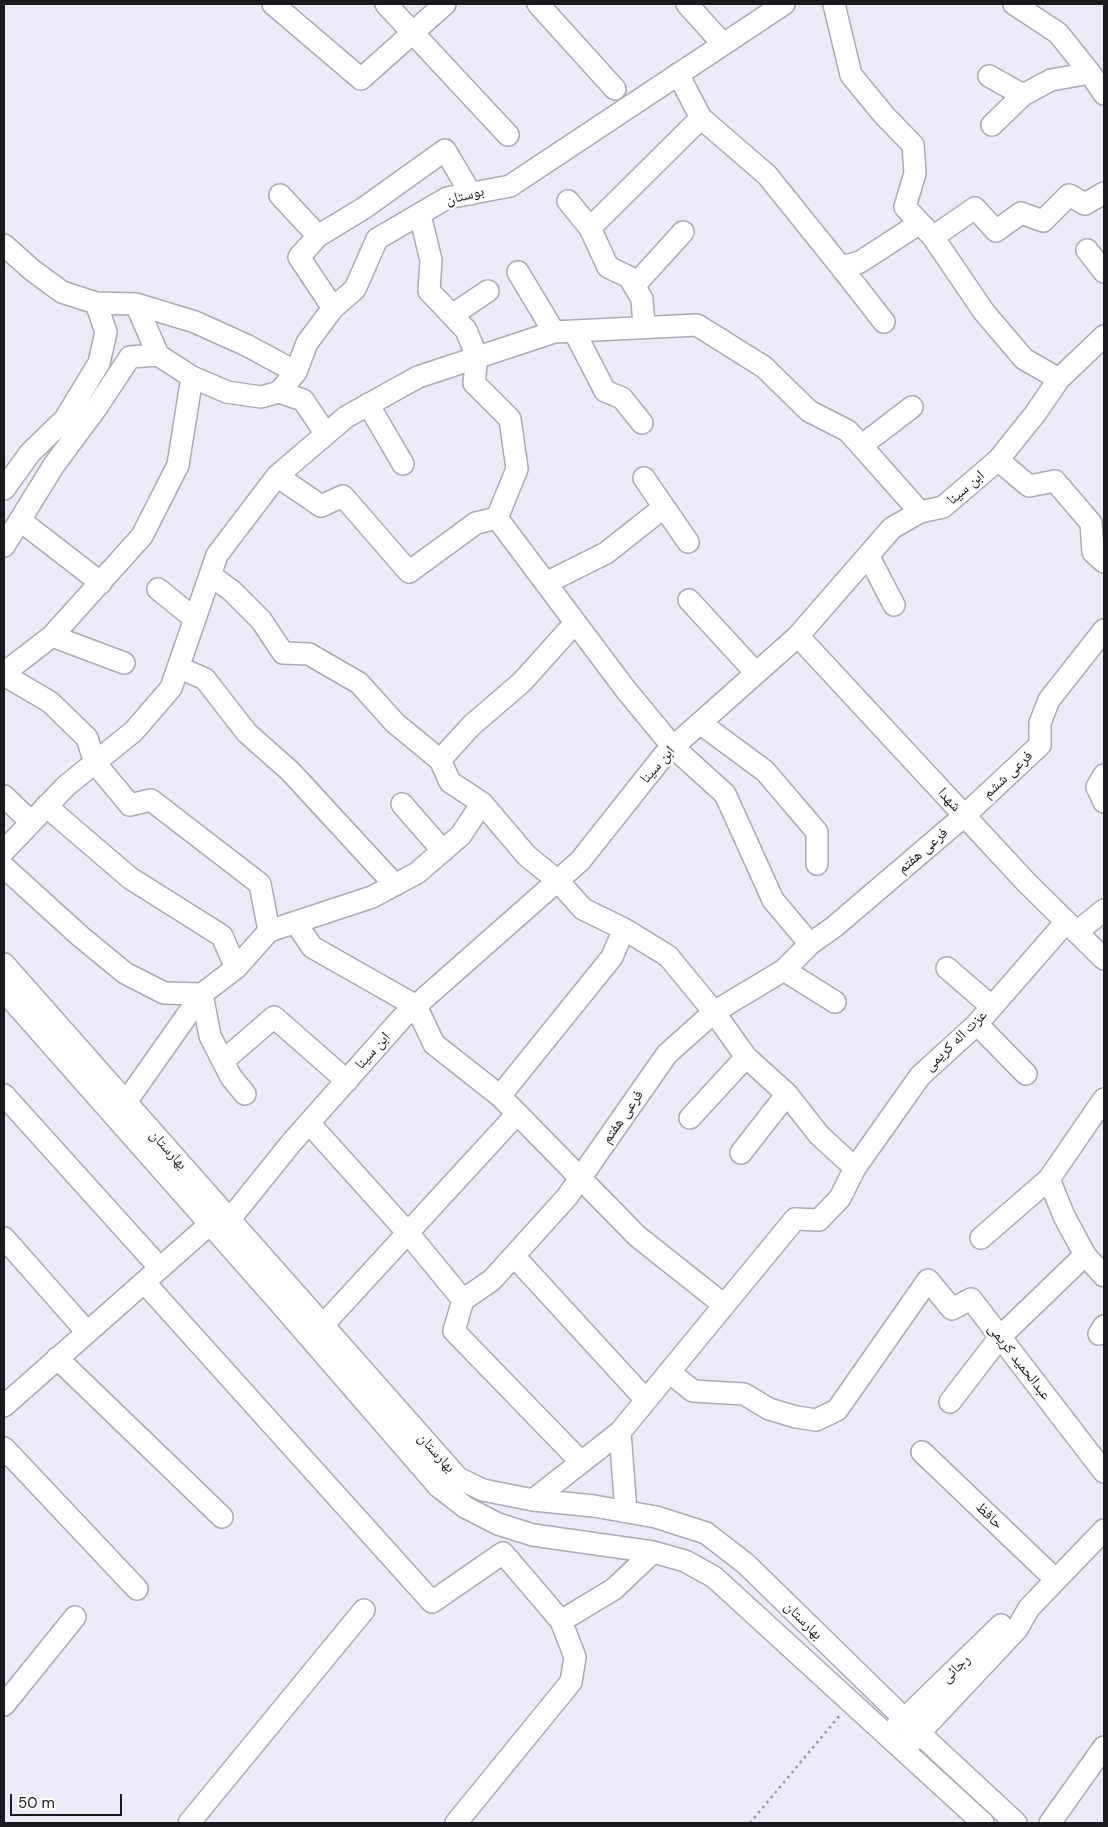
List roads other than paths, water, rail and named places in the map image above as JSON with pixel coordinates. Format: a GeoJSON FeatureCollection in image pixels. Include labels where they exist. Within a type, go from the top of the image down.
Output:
{"type":"FeatureCollection","features":[{"type":"Feature","properties":{"kind":"street"},"geometry":{"type":"LineString","coordinates":[[273,4],[361,80],[445,4]]}},
{"type":"Feature","properties":{"kind":"street"},"geometry":{"type":"LineString","coordinates":[[386,4],[508,135]]}},
{"type":"Feature","properties":{"kind":"street"},"geometry":{"type":"LineString","coordinates":[[538,4],[615,89]]}},
{"type":"Feature","properties":{"kind":"street"},"geometry":{"type":"LineString","coordinates":[[687,4],[723,44]]}},
{"type":"Feature","properties":{"kind":"street","name":"بوستان"},"geometry":{"type":"LineString","coordinates":[[279,392],[296,372],[307,343],[333,308],[356,289],[377,239],[447,198],[510,186],[784,4]]}},
{"type":"Feature","properties":{"kind":"street"},"geometry":{"type":"LineString","coordinates":[[834,4],[852,75],[884,115],[913,145],[915,173],[905,206],[927,230],[984,312],[1024,359],[1059,380]]}},
{"type":"Feature","properties":{"kind":"street"},"geometry":{"type":"LineString","coordinates":[[1014,4],[1058,33],[1104,94]]}},
{"type":"Feature","properties":{"kind":"street"},"geometry":{"type":"LineString","coordinates":[[992,126],[1023,95],[1051,80],[1090,73]]}},
{"type":"Feature","properties":{"kind":"street"},"geometry":{"type":"LineString","coordinates":[[678,74],[701,118],[767,175],[884,322]]}},
{"type":"Feature","properties":{"kind":"street"},"geometry":{"type":"LineString","coordinates":[[989,76],[1023,95]]}},
{"type":"Feature","properties":{"kind":"street"},"geometry":{"type":"LineString","coordinates":[[590,228],[701,118]]}},
{"type":"Feature","properties":{"kind":"street"},"geometry":{"type":"LineString","coordinates":[[333,308],[299,257],[318,236],[364,208],[445,150],[471,194]]}},
{"type":"Feature","properties":{"kind":"street"},"geometry":{"type":"LineString","coordinates":[[841,267],[860,262],[975,208],[996,231],[1021,213],[1043,222],[1069,195],[1085,204],[1104,193]]}},
{"type":"Feature","properties":{"kind":"street"},"geometry":{"type":"LineString","coordinates":[[280,194],[318,236]]}},
{"type":"Feature","properties":{"kind":"street"},"geometry":{"type":"LineString","coordinates":[[568,201],[590,228],[608,267],[629,277],[642,299],[644,326]]}},
{"type":"Feature","properties":{"kind":"street"},"geometry":{"type":"LineString","coordinates":[[420,215],[431,260],[429,291],[466,330],[478,358],[474,383],[510,419],[517,469],[497,518]]}},
{"type":"Feature","properties":{"kind":"street"},"geometry":{"type":"LineString","coordinates":[[634,286],[683,232]]}},
{"type":"Feature","properties":{"kind":"street"},"geometry":{"type":"LineString","coordinates":[[4,245],[62,292],[96,302],[136,304],[195,322],[248,346],[296,372]]}},
{"type":"Feature","properties":{"kind":"street"},"geometry":{"type":"LineString","coordinates":[[1088,250],[1104,272]]}},
{"type":"Feature","properties":{"kind":"street"},"geometry":{"type":"LineString","coordinates":[[518,272],[564,332],[605,392],[622,398],[642,423]]}},
{"type":"Feature","properties":{"kind":"street"},"geometry":{"type":"LineString","coordinates":[[452,315],[488,291]]}},
{"type":"Feature","properties":{"kind":"street"},"geometry":{"type":"LineString","coordinates":[[96,302],[106,332],[130,357]]}},
{"type":"Feature","properties":{"kind":"street"},"geometry":{"type":"LineString","coordinates":[[136,304],[158,355],[192,376],[227,392],[260,397],[279,392],[303,400],[326,434]]}},
{"type":"Feature","properties":{"kind":"street"},"geometry":{"type":"LineString","coordinates":[[4,851],[66,786],[140,724],[171,688],[217,555],[276,476],[346,417],[418,377],[564,332],[644,326],[697,325],[764,367],[809,411],[848,431],[920,512]]}},
{"type":"Feature","properties":{"kind":"street"},"geometry":{"type":"LineString","coordinates":[[4,489],[30,453],[64,419],[99,363],[106,332]]}},
{"type":"Feature","properties":{"kind":"street","name":"ابن سینا"},"geometry":{"type":"LineString","coordinates":[[230,1219],[309,1123],[402,1018],[580,861],[664,755],[798,636],[869,557],[892,528],[920,512],[943,507],[998,460],[1035,414],[1059,380],[1104,336]]}},
{"type":"Feature","properties":{"kind":"street"},"geometry":{"type":"LineString","coordinates":[[130,357],[158,355]]}},
{"type":"Feature","properties":{"kind":"street"},"geometry":{"type":"LineString","coordinates":[[4,546],[54,466],[130,357]]}},
{"type":"Feature","properties":{"kind":"street"},"geometry":{"type":"LineString","coordinates":[[192,376],[178,465],[142,536],[52,636],[4,674],[50,702],[87,738],[95,762],[130,805],[151,800],[260,884],[269,931]]}},
{"type":"Feature","properties":{"kind":"street"},"geometry":{"type":"LineString","coordinates":[[368,404],[404,464]]}},
{"type":"Feature","properties":{"kind":"street"},"geometry":{"type":"LineString","coordinates":[[861,446],[912,407]]}},
{"type":"Feature","properties":{"kind":"street"},"geometry":{"type":"LineString","coordinates":[[998,460],[1029,486],[1055,481],[1091,522],[1093,552],[1104,562]]}},
{"type":"Feature","properties":{"kind":"street"},"geometry":{"type":"LineString","coordinates":[[276,476],[322,506],[343,496],[409,572],[476,523],[497,518]]}},
{"type":"Feature","properties":{"kind":"street"},"geometry":{"type":"LineString","coordinates":[[644,478],[688,542]]}},
{"type":"Feature","properties":{"kind":"street"},"geometry":{"type":"LineString","coordinates":[[546,583],[606,553],[664,508]]}},
{"type":"Feature","properties":{"kind":"street"},"geometry":{"type":"LineString","coordinates":[[497,518],[575,623],[672,747],[725,794],[773,900],[810,944]]}},
{"type":"Feature","properties":{"kind":"street"},"geometry":{"type":"LineString","coordinates":[[21,520],[101,583]]}},
{"type":"Feature","properties":{"kind":"street"},"geometry":{"type":"LineString","coordinates":[[869,557],[894,605]]}},
{"type":"Feature","properties":{"kind":"street"},"geometry":{"type":"LineString","coordinates":[[210,575],[232,591],[262,620],[283,654],[309,654],[360,683],[395,723],[440,760],[450,782],[482,803],[527,856],[558,881],[583,909],[624,929],[668,956],[714,1012],[746,1057],[787,1094],[819,1135],[855,1168]]}},
{"type":"Feature","properties":{"kind":"street"},"geometry":{"type":"LineString","coordinates":[[158,589],[195,619]]}},
{"type":"Feature","properties":{"kind":"street"},"geometry":{"type":"LineString","coordinates":[[688,600],[756,673]]}},
{"type":"Feature","properties":{"kind":"street"},"geometry":{"type":"LineString","coordinates":[[440,760],[472,725],[522,682],[575,623]]}},
{"type":"Feature","properties":{"kind":"street"},"geometry":{"type":"LineString","coordinates":[[52,636],[124,663]]}},
{"type":"Feature","properties":{"kind":"street","name":"شهدا"},"geometry":{"type":"LineString","coordinates":[[798,636],[964,816],[1104,959]]}},
{"type":"Feature","properties":{"kind":"street","name":"فرعی ششم"},"geometry":{"type":"LineString","coordinates":[[964,816],[1040,745],[1040,724],[1049,700],[1102,636]]}},
{"type":"Feature","properties":{"kind":"street"},"geometry":{"type":"LineString","coordinates":[[178,667],[205,679],[247,733],[290,771],[396,885]]}},
{"type":"Feature","properties":{"kind":"street"},"geometry":{"type":"LineString","coordinates":[[700,723],[766,771],[804,816],[817,832],[817,864]]}},
{"type":"Feature","properties":{"kind":"street"},"geometry":{"type":"LineString","coordinates":[[1104,776],[1097,788],[1104,802]]}},
{"type":"Feature","properties":{"kind":"street"},"geometry":{"type":"LineString","coordinates":[[4,796],[31,822]]}},
{"type":"Feature","properties":{"kind":"street"},"geometry":{"type":"LineString","coordinates":[[126,1102],[202,994],[236,968],[269,931],[372,897],[418,873],[461,836],[482,803]]}},
{"type":"Feature","properties":{"kind":"street"},"geometry":{"type":"LineString","coordinates":[[402,804],[443,851]]}},
{"type":"Feature","properties":{"kind":"street"},"geometry":{"type":"LineString","coordinates":[[46,806],[130,878],[222,936],[236,968]]}},
{"type":"Feature","properties":{"kind":"street","name":"فرعی هفتم"},"geometry":{"type":"LineString","coordinates":[[463,1300],[492,1280],[567,1197],[667,1054],[714,1012],[784,970],[810,944],[834,927],[964,816]]}},
{"type":"Feature","properties":{"kind":"street"},"geometry":{"type":"LineString","coordinates":[[4,867],[80,936],[126,974],[164,993],[202,994]]}},
{"type":"Feature","properties":{"kind":"street","name":"عزت اله کریمی"},"geometry":{"type":"LineString","coordinates":[[724,1305],[795,1219],[820,1220],[840,1198],[855,1168],[920,1076],[977,1024],[1072,927],[1104,910]]}},
{"type":"Feature","properties":{"kind":"street"},"geometry":{"type":"LineString","coordinates":[[296,922],[312,947],[416,1006],[434,1044],[500,1096],[579,1179],[637,1236],[724,1305],[620,1432],[532,1500]]}},
{"type":"Feature","properties":{"kind":"street"},"geometry":{"type":"LineString","coordinates":[[500,1096],[612,957],[624,929]]}},
{"type":"Feature","properties":{"kind":"street","name":"بهارستان"},"geometry":{"type":"LineString","coordinates":[[4,964],[458,1478],[483,1490],[532,1500],[656,1517],[706,1533],[746,1564],[1016,1823]]}},
{"type":"Feature","properties":{"kind":"street"},"geometry":{"type":"LineString","coordinates":[[947,968],[992,1007]]}},
{"type":"Feature","properties":{"kind":"street"},"geometry":{"type":"LineString","coordinates":[[784,970],[835,1002]]}},
{"type":"Feature","properties":{"kind":"street","name":"بهارستان"},"geometry":{"type":"LineString","coordinates":[[4,991],[438,1486],[466,1507],[498,1524],[534,1535],[653,1552],[685,1561],[714,1577],[982,1823]]}},
{"type":"Feature","properties":{"kind":"street"},"geometry":{"type":"LineString","coordinates":[[202,994],[210,1036],[231,1077],[245,1094]]}},
{"type":"Feature","properties":{"kind":"street"},"geometry":{"type":"LineString","coordinates":[[223,1061],[274,1018],[347,1081]]}},
{"type":"Feature","properties":{"kind":"street"},"geometry":{"type":"LineString","coordinates":[[977,1024],[1026,1074]]}},
{"type":"Feature","properties":{"kind":"street"},"geometry":{"type":"LineString","coordinates":[[690,1118],[746,1057]]}},
{"type":"Feature","properties":{"kind":"street"},"geometry":{"type":"LineString","coordinates":[[741,1153],[787,1094]]}},
{"type":"Feature","properties":{"kind":"street"},"geometry":{"type":"LineString","coordinates":[[4,1095],[160,1268]]}},
{"type":"Feature","properties":{"kind":"street"},"geometry":{"type":"LineString","coordinates":[[981,1238],[1049,1179],[1102,1110]]}},
{"type":"Feature","properties":{"kind":"street"},"geometry":{"type":"LineString","coordinates":[[323,1325],[517,1114]]}},
{"type":"Feature","properties":{"kind":"street"},"geometry":{"type":"LineString","coordinates":[[309,1123],[408,1233],[463,1300],[454,1331],[581,1462]]}},
{"type":"Feature","properties":{"kind":"street"},"geometry":{"type":"LineString","coordinates":[[1049,1179],[1064,1216],[1085,1255],[1104,1276]]}},
{"type":"Feature","properties":{"kind":"street"},"geometry":{"type":"LineString","coordinates":[[4,1406],[210,1224]]}},
{"type":"Feature","properties":{"kind":"street"},"geometry":{"type":"LineString","coordinates":[[4,1238],[87,1332]]}},
{"type":"Feature","properties":{"kind":"street"},"geometry":{"type":"LineString","coordinates":[[950,1402],[1000,1337],[1085,1255]]}},
{"type":"Feature","properties":{"kind":"street"},"geometry":{"type":"LineString","coordinates":[[514,1256],[646,1400]]}},
{"type":"Feature","properties":{"kind":"street","name":"عبدالحمید کریمی"},"geometry":{"type":"LineString","coordinates":[[669,1372],[693,1391],[744,1394],[770,1409],[816,1420],[837,1410],[928,1280],[952,1309],[971,1299],[1104,1472]]}},
{"type":"Feature","properties":{"kind":"street"},"geometry":{"type":"LineString","coordinates":[[144,1282],[432,1602],[503,1553],[561,1621],[575,1657],[572,1682],[456,1823]]}},
{"type":"Feature","properties":{"kind":"street"},"geometry":{"type":"LineString","coordinates":[[57,1358],[222,1517]]}},
{"type":"Feature","properties":{"kind":"street"},"geometry":{"type":"LineString","coordinates":[[620,1432],[626,1512]]}},
{"type":"Feature","properties":{"kind":"street"},"geometry":{"type":"LineString","coordinates":[[4,1448],[137,1589]]}},
{"type":"Feature","properties":{"kind":"street","name":"حافظ"},"geometry":{"type":"LineString","coordinates":[[922,1452],[1056,1580]]}},
{"type":"Feature","properties":{"kind":"street","name":"رجائی"},"geometry":{"type":"LineString","coordinates":[[888,1735],[912,1725],[1017,1629],[1029,1608],[1104,1530]]}},
{"type":"Feature","properties":{"kind":"street"},"geometry":{"type":"LineString","coordinates":[[561,1621],[614,1590],[653,1552]]}},
{"type":"Feature","properties":{"kind":"street"},"geometry":{"type":"LineString","coordinates":[[190,1823],[364,1610]]}},
{"type":"Feature","properties":{"kind":"street"},"geometry":{"type":"LineString","coordinates":[[4,1705],[75,1617]]}},
{"type":"Feature","properties":{"kind":"street","name":"رجائی"},"geometry":{"type":"LineString","coordinates":[[904,1750],[912,1725]]}},
{"type":"Feature","properties":{"kind":"street"},"geometry":{"type":"LineString","coordinates":[[1050,1823],[1104,1747]]}}]}
